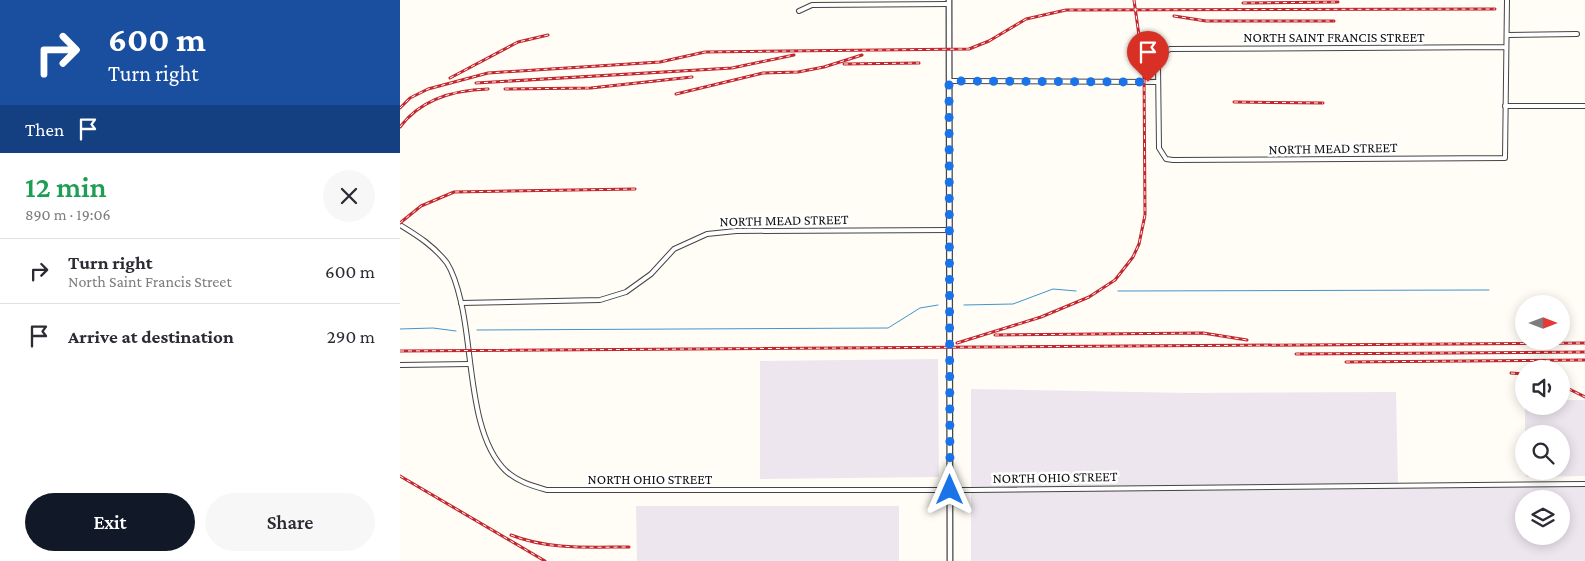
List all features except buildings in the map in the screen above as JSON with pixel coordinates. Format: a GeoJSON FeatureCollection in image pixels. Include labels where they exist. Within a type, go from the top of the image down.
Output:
{"type":"FeatureCollection","features":[{"type":"Feature","properties":{"kind":"street"},"geometry":{"type":"LineString","coordinates":[[1508,0],[1505,106],[1585,106]]}},
{"type":"Feature","properties":{"kind":"street"},"geometry":{"type":"LineString","coordinates":[[799,11],[812,5],[949,2],[950,561]]}},
{"type":"Feature","properties":{"kind":"street"},"geometry":{"type":"LineString","coordinates":[[1507,35],[1577,34]]}},
{"type":"Feature","properties":{"kind":"street","name":"NORTH SAINT FRANCIS STREET"},"geometry":{"type":"LineString","coordinates":[[1158,82],[1158,65],[1163,52],[1178,48],[1506,47]]}},
{"type":"Feature","properties":{"kind":"street"},"geometry":{"type":"LineString","coordinates":[[949,81],[1158,82]]}},
{"type":"Feature","properties":{"kind":"street","name":"NORTH MEAD STREET"},"geometry":{"type":"LineString","coordinates":[[1158,82],[1159,148],[1163,156],[1173,160],[1505,158],[1505,106]]}},
{"type":"Feature","properties":{"kind":"street"},"geometry":{"type":"LineString","coordinates":[[400,225],[433,246],[448,264],[461,303],[470,364],[400,366]]}},
{"type":"Feature","properties":{"kind":"street","name":"NORTH MEAD STREET"},"geometry":{"type":"LineString","coordinates":[[461,303],[600,300],[626,292],[651,274],[674,249],[707,234],[736,231],[950,230]]}},
{"type":"Feature","properties":{"kind":"street","name":"NORTH OHIO STREET"},"geometry":{"type":"LineString","coordinates":[[470,364],[481,426],[493,455],[507,472],[526,484],[547,490],[950,490],[1585,484]]}},
{"type":"Feature","properties":{"kind":"shaded area"},"geometry":{"type":"Polygon","coordinates":[[[938,359],[939,477],[760,479],[760,361],[938,359]]]}},
{"type":"Feature","properties":{"kind":"shaded area"},"geometry":{"type":"Polygon","coordinates":[[[971,389],[1189,393],[1396,392],[1398,485],[1585,484],[1585,561],[971,561],[971,389]]]}},
{"type":"Feature","properties":{"kind":"shaded area"},"geometry":{"type":"Polygon","coordinates":[[[1570,400],[1585,400],[1585,476],[1570,476],[1570,425],[1525,425],[1525,415],[1570,415],[1570,400]]]}},
{"type":"Feature","properties":{"kind":"shaded area"},"geometry":{"type":"Polygon","coordinates":[[[636,506],[899,506],[899,561],[637,561],[636,506]]]}},
{"type":"Feature","properties":{"kind":"waterway"},"geometry":{"type":"LineString","coordinates":[[964,305],[1013,304],[1053,289],[1076,291]]}},
{"type":"Feature","properties":{"kind":"waterway"},"geometry":{"type":"LineString","coordinates":[[1118,291],[1489,290]]}},
{"type":"Feature","properties":{"kind":"waterway"},"geometry":{"type":"LineString","coordinates":[[477,330],[888,328],[920,308],[938,305]]}},
{"type":"Feature","properties":{"kind":"waterway"},"geometry":{"type":"LineString","coordinates":[[400,329],[433,328],[456,331]]}},
{"type":"Feature","properties":{"kind":"railway"},"geometry":{"type":"LineString","coordinates":[[957,343],[1041,317],[1089,297],[1115,280],[1133,257],[1139,244],[1145,215],[1144,71],[1134,0]]}},
{"type":"Feature","properties":{"kind":"railway"},"geometry":{"type":"LineString","coordinates":[[1243,3],[1338,2]]}},
{"type":"Feature","properties":{"kind":"railway"},"geometry":{"type":"LineString","coordinates":[[400,108],[410,98],[428,89],[488,73],[660,62],[705,52],[969,49],[989,41],[1026,19],[1066,10],[1495,9]]}},
{"type":"Feature","properties":{"kind":"railway"},"geometry":{"type":"LineString","coordinates":[[1174,16],[1206,21],[1334,21]]}},
{"type":"Feature","properties":{"kind":"railway"},"geometry":{"type":"LineString","coordinates":[[450,78],[518,42],[548,35]]}},
{"type":"Feature","properties":{"kind":"railway"},"geometry":{"type":"LineString","coordinates":[[476,83],[732,68],[794,55]]}},
{"type":"Feature","properties":{"kind":"railway"},"geometry":{"type":"LineString","coordinates":[[676,94],[763,73],[798,72],[824,67],[862,55]]}},
{"type":"Feature","properties":{"kind":"railway"},"geometry":{"type":"LineString","coordinates":[[844,64],[919,63]]}},
{"type":"Feature","properties":{"kind":"railway"},"geometry":{"type":"LineString","coordinates":[[505,89],[591,88],[692,77]]}},
{"type":"Feature","properties":{"kind":"railway"},"geometry":{"type":"LineString","coordinates":[[400,127],[418,109],[439,98],[463,91],[488,89]]}},
{"type":"Feature","properties":{"kind":"railway"},"geometry":{"type":"LineString","coordinates":[[1234,102],[1323,103]]}},
{"type":"Feature","properties":{"kind":"railway"},"geometry":{"type":"LineString","coordinates":[[400,223],[421,206],[454,192],[635,189]]}},
{"type":"Feature","properties":{"kind":"railway"},"geometry":{"type":"LineString","coordinates":[[995,335],[1203,333],[1247,340]]}},
{"type":"Feature","properties":{"kind":"railway"},"geometry":{"type":"LineString","coordinates":[[400,351],[1585,343]]}},
{"type":"Feature","properties":{"kind":"railway"},"geometry":{"type":"LineString","coordinates":[[1296,354],[1585,352]]}},
{"type":"Feature","properties":{"kind":"railway"},"geometry":{"type":"LineString","coordinates":[[1346,362],[1585,360]]}},
{"type":"Feature","properties":{"kind":"railway"},"geometry":{"type":"LineString","coordinates":[[1511,373],[1515,373]]}},
{"type":"Feature","properties":{"kind":"railway"},"geometry":{"type":"LineString","coordinates":[[1570,390],[1585,397]]}},
{"type":"Feature","properties":{"kind":"railway"},"geometry":{"type":"LineString","coordinates":[[400,476],[545,561]]}},
{"type":"Feature","properties":{"kind":"railway"},"geometry":{"type":"LineString","coordinates":[[511,535],[525,540],[554,545],[629,547]]}},
{"type":"Feature","properties":{"kind":"route"},"geometry":{"type":"LineString","coordinates":[[950,490],[949,81],[1148,82]]}}]}
